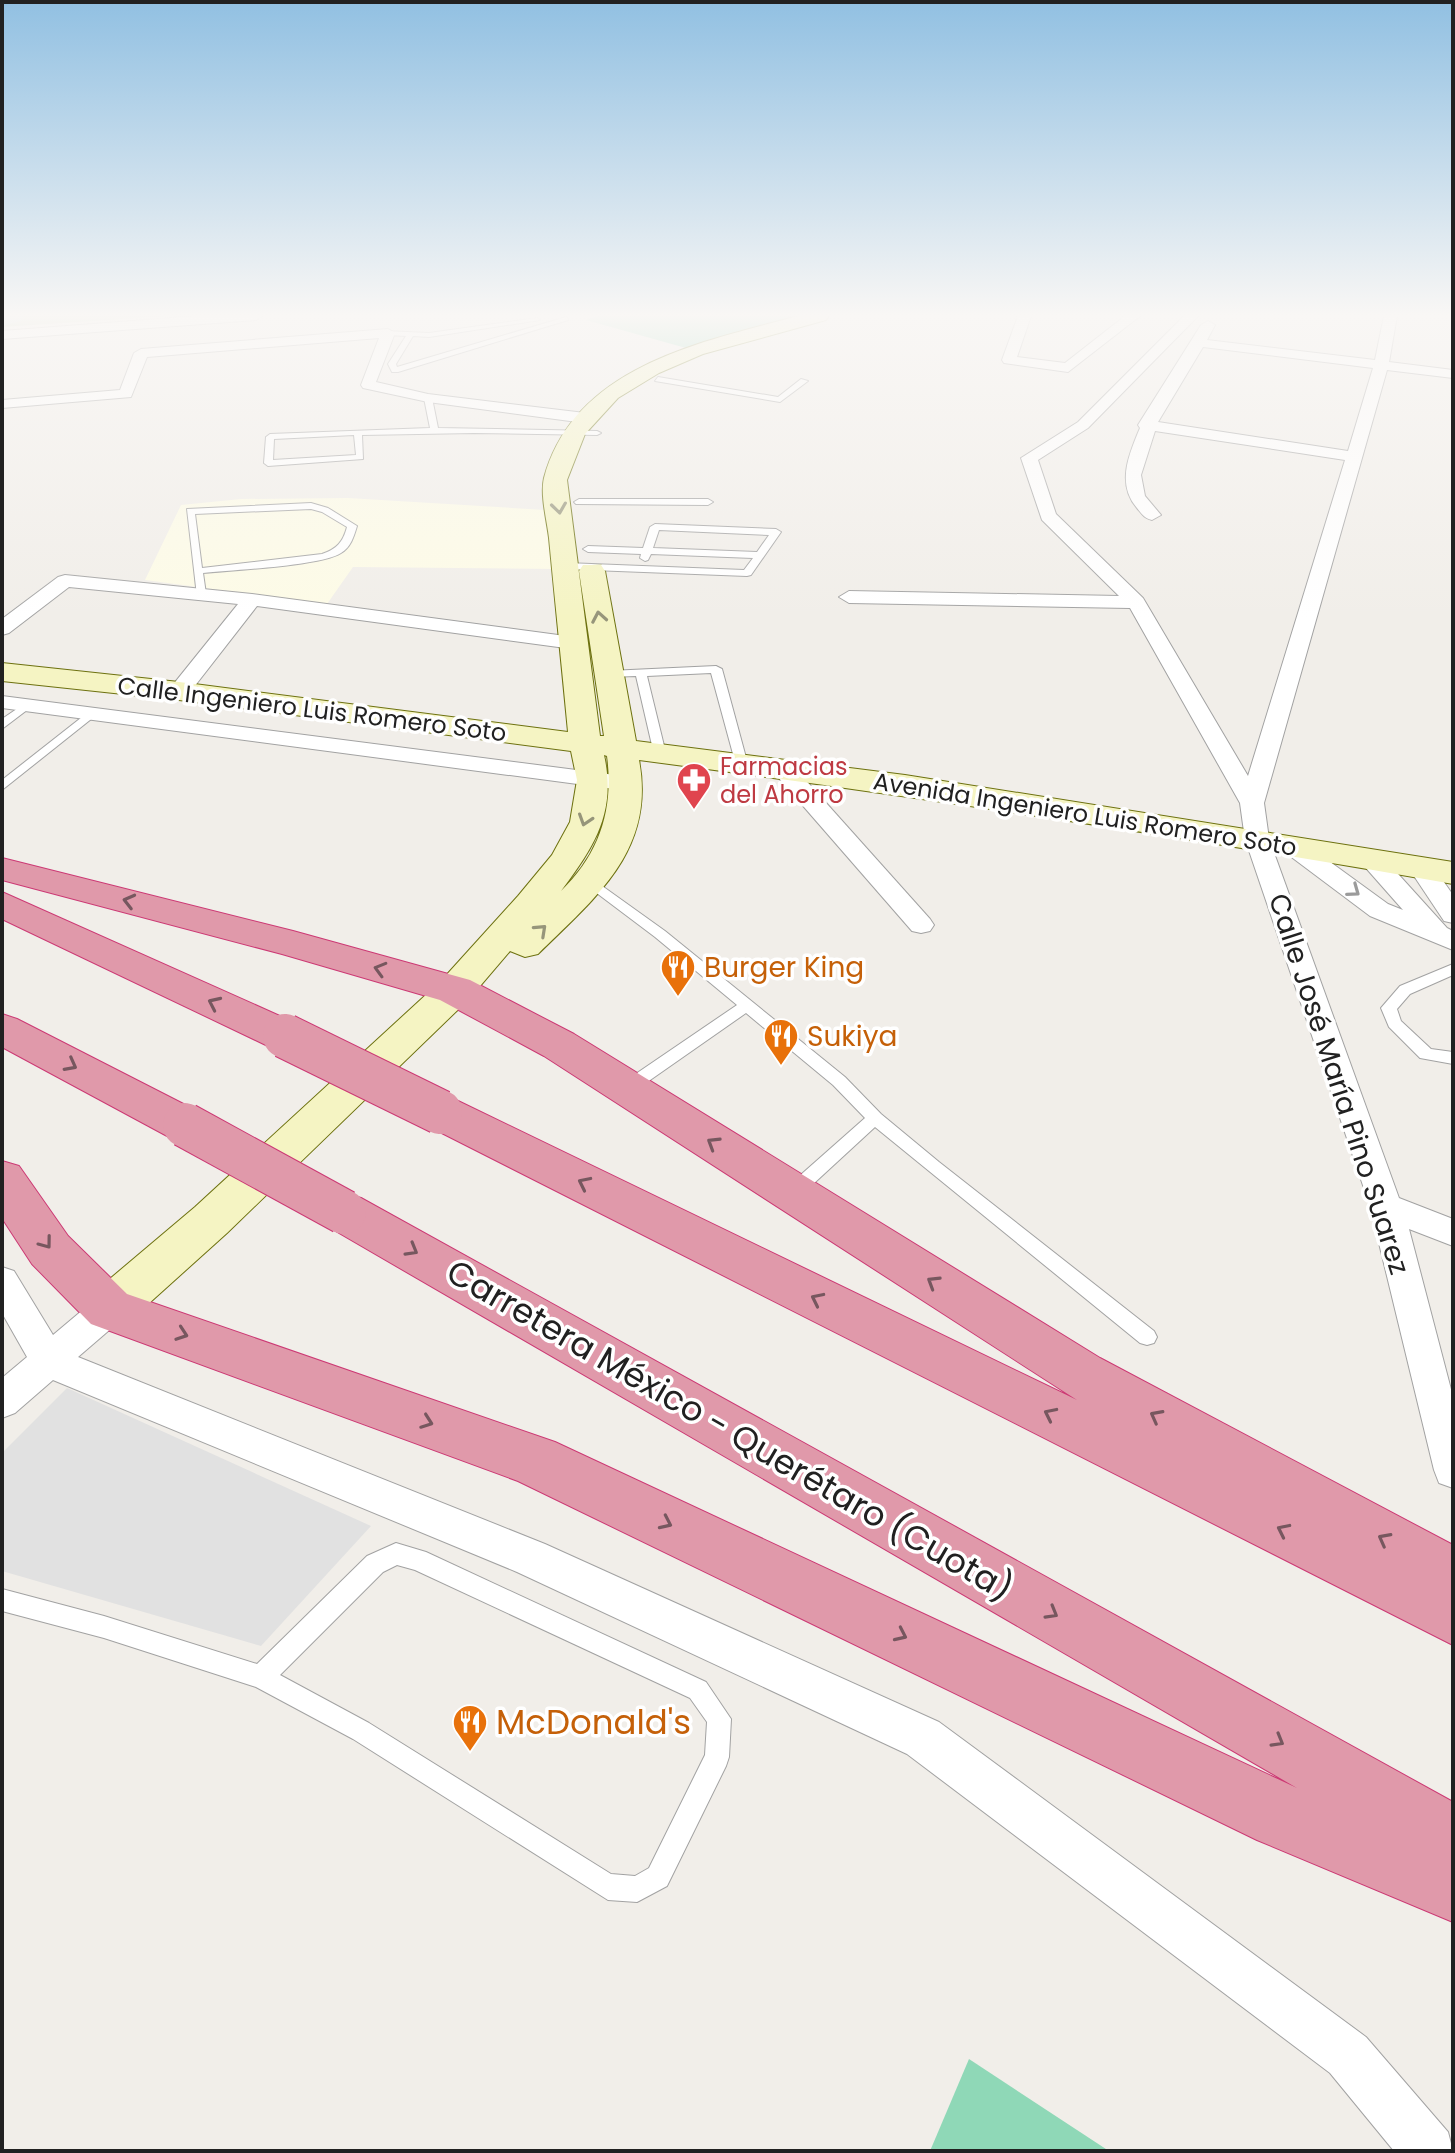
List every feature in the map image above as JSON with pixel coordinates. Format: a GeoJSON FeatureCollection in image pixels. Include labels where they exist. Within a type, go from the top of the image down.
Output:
{"type":"FeatureCollection","features":[{"type":"Feature","properties":{"kind":"highway"},"geometry":{"type":"LineString","coordinates":[[2,869],[293,944],[455,990],[559,1045],[1081,1375],[1453,1577]]}},
{"type":"Feature","properties":{"kind":"highway"},"geometry":{"type":"LineString","coordinates":[[2,904],[285,1036],[1453,1614]]}},
{"type":"Feature","properties":{"kind":"highway","name":"Carretera México - Querétaro (Cuota)"},"geometry":{"type":"LineString","coordinates":[[2,1029],[344,1212],[1453,1840]]}},
{"type":"Feature","properties":{"kind":"highway"},"geometry":{"type":"LineString","coordinates":[[2,1179],[50,1250],[109,1309],[535,1461],[1281,1816],[1453,1887]]}},
{"type":"Feature","properties":{"kind":"street"},"geometry":{"type":"LineString","coordinates":[[525,416],[586,428]]}},
{"type":"Feature","properties":{"kind":"street"},"geometry":{"type":"LineString","coordinates":[[594,416],[555,480],[585,744],[614,771]]}},
{"type":"Feature","properties":{"kind":"street"},"geometry":{"type":"LineString","coordinates":[[455,990],[516,954],[591,882],[606,862],[622,822],[614,771],[609,674],[579,502],[586,428],[602,416]]}},
{"type":"Feature","properties":{"kind":"street"},"geometry":{"type":"LineString","coordinates":[[1092,416],[1029,458],[1048,516],[1136,602],[1252,803]]}},
{"type":"Feature","properties":{"kind":"street"},"geometry":{"type":"LineString","coordinates":[[1152,416],[1146,425],[1132,482],[1139,507],[1152,515]]}},
{"type":"Feature","properties":{"kind":"street"},"geometry":{"type":"LineString","coordinates":[[1252,803],[1366,416]]}},
{"type":"Feature","properties":{"kind":"street"},"geometry":{"type":"LineString","coordinates":[[1146,425],[1354,457]]}},
{"type":"Feature","properties":{"kind":"street"},"geometry":{"type":"LineString","coordinates":[[2,629],[65,581],[252,600],[573,643]]}},
{"type":"Feature","properties":{"kind":"street"},"geometry":{"type":"LineString","coordinates":[[849,597],[1136,602]]}},
{"type":"Feature","properties":{"kind":"street"},"geometry":{"type":"LineString","coordinates":[[179,691],[252,600]]}},
{"type":"Feature","properties":{"kind":"street","name":"Calle Ingeniero Luis Romero Soto"},"geometry":{"type":"LineString","coordinates":[[2,672],[179,691],[585,744]]}},
{"type":"Feature","properties":{"kind":"street"},"geometry":{"type":"LineString","coordinates":[[2,702],[614,771]]}},
{"type":"Feature","properties":{"kind":"street","name":"Avenida Ingeniero Luis Romero Soto"},"geometry":{"type":"LineString","coordinates":[[614,771],[660,754],[905,785],[1437,870]]}},
{"type":"Feature","properties":{"kind":"street"},"geometry":{"type":"LineString","coordinates":[[2,1401],[211,1220],[455,990],[567,859],[614,771]]}},
{"type":"Feature","properties":{"kind":"street"},"geometry":{"type":"LineString","coordinates":[[785,771],[921,925]]}},
{"type":"Feature","properties":{"kind":"street","name":"Calle José María Pino Suarez"},"geometry":{"type":"LineString","coordinates":[[1252,803],[1257,839],[1386,1206],[1453,1470]]}},
{"type":"Feature","properties":{"kind":"street"},"geometry":{"type":"LineString","coordinates":[[1291,845],[1379,910],[1450,931]]}},
{"type":"Feature","properties":{"kind":"street"},"geometry":{"type":"LineString","coordinates":[[1371,859],[1450,931]]}},
{"type":"Feature","properties":{"kind":"street"},"geometry":{"type":"LineString","coordinates":[[1437,870],[1450,931]]}},
{"type":"Feature","properties":{"kind":"street"},"geometry":{"type":"LineString","coordinates":[[1386,1206],[1453,1233]]}},
{"type":"Feature","properties":{"kind":"street"},"geometry":{"type":"LineString","coordinates":[[2,1281],[49,1362],[531,1558],[923,1738],[1348,2055],[1429,2151]]}},
{"type":"Feature","properties":{"kind":"lane"},"geometry":{"type":"LineString","coordinates":[[431,416],[434,430]]}},
{"type":"Feature","properties":{"kind":"lane"},"geometry":{"type":"LineString","coordinates":[[358,432],[360,457],[268,463],[270,437],[358,432],[586,428]]}},
{"type":"Feature","properties":{"kind":"lane"},"geometry":{"type":"LineString","coordinates":[[579,502],[708,502]]}},
{"type":"Feature","properties":{"kind":"lane"},"geometry":{"type":"LineString","coordinates":[[198,571],[338,553],[347,546],[352,526],[325,510],[311,506],[190,511],[201,594]]}},
{"type":"Feature","properties":{"kind":"lane"},"geometry":{"type":"LineString","coordinates":[[589,558],[641,568],[747,573],[776,532],[655,527],[641,568]]}},
{"type":"Feature","properties":{"kind":"lane"},"geometry":{"type":"LineString","coordinates":[[566,566],[589,558],[648,550],[761,555]]}},
{"type":"Feature","properties":{"kind":"lane"},"geometry":{"type":"LineString","coordinates":[[609,674],[716,669],[742,765]]}},
{"type":"Feature","properties":{"kind":"lane"},"geometry":{"type":"LineString","coordinates":[[641,672],[660,754]]}},
{"type":"Feature","properties":{"kind":"lane"},"geometry":{"type":"LineString","coordinates":[[2,725],[27,705]]}},
{"type":"Feature","properties":{"kind":"lane"},"geometry":{"type":"LineString","coordinates":[[2,786],[91,714]]}},
{"type":"Feature","properties":{"kind":"lane"},"geometry":{"type":"LineString","coordinates":[[591,882],[839,1081],[875,1118],[933,1167],[1147,1337]]}},
{"type":"Feature","properties":{"kind":"lane"},"geometry":{"type":"LineString","coordinates":[[1451,973],[1405,990],[1389,1008],[1394,1023],[1426,1054],[1453,1058]]}},
{"type":"Feature","properties":{"kind":"lane"},"geometry":{"type":"LineString","coordinates":[[627,1088],[747,1005]]}},
{"type":"Feature","properties":{"kind":"lane"},"geometry":{"type":"LineString","coordinates":[[793,1193],[875,1118]]}},
{"type":"Feature","properties":{"kind":"lane"},"geometry":{"type":"LineString","coordinates":[[2,1600],[104,1627],[261,1677],[361,1731],[608,1887],[637,1889],[658,1877],[717,1757],[719,1719],[698,1690],[418,1560],[396,1554],[375,1564],[261,1677]]}},
{"type":"Feature","properties":{"kind":"shaded area"},"geometry":{"type":"Polygon","coordinates":[[[348,498],[545,510],[557,569],[353,567],[327,604],[145,580],[181,505],[241,499],[348,498]]]}},
{"type":"Feature","properties":{"kind":"shaded area"},"geometry":{"type":"Polygon","coordinates":[[[67,1388],[371,1526],[261,1646],[2,1571],[2,1453],[67,1388]]]}},
{"type":"Feature","properties":{"kind":"green space"},"geometry":{"type":"Polygon","coordinates":[[[969,2059],[1109,2151],[930,2151],[969,2059]]]}},
{"type":"Feature","properties":{"kind":"place","name":"Farmacias del Ahorro"},"geometry":{"type":"Point","coordinates":[694,811]}},
{"type":"Feature","properties":{"kind":"place","name":"Burger King"},"geometry":{"type":"Point","coordinates":[678,998]}},
{"type":"Feature","properties":{"kind":"place","name":"Sukiya"},"geometry":{"type":"Point","coordinates":[781,1067]}},
{"type":"Feature","properties":{"kind":"place","name":"McDonald's"},"geometry":{"type":"Point","coordinates":[470,1753]}}]}
